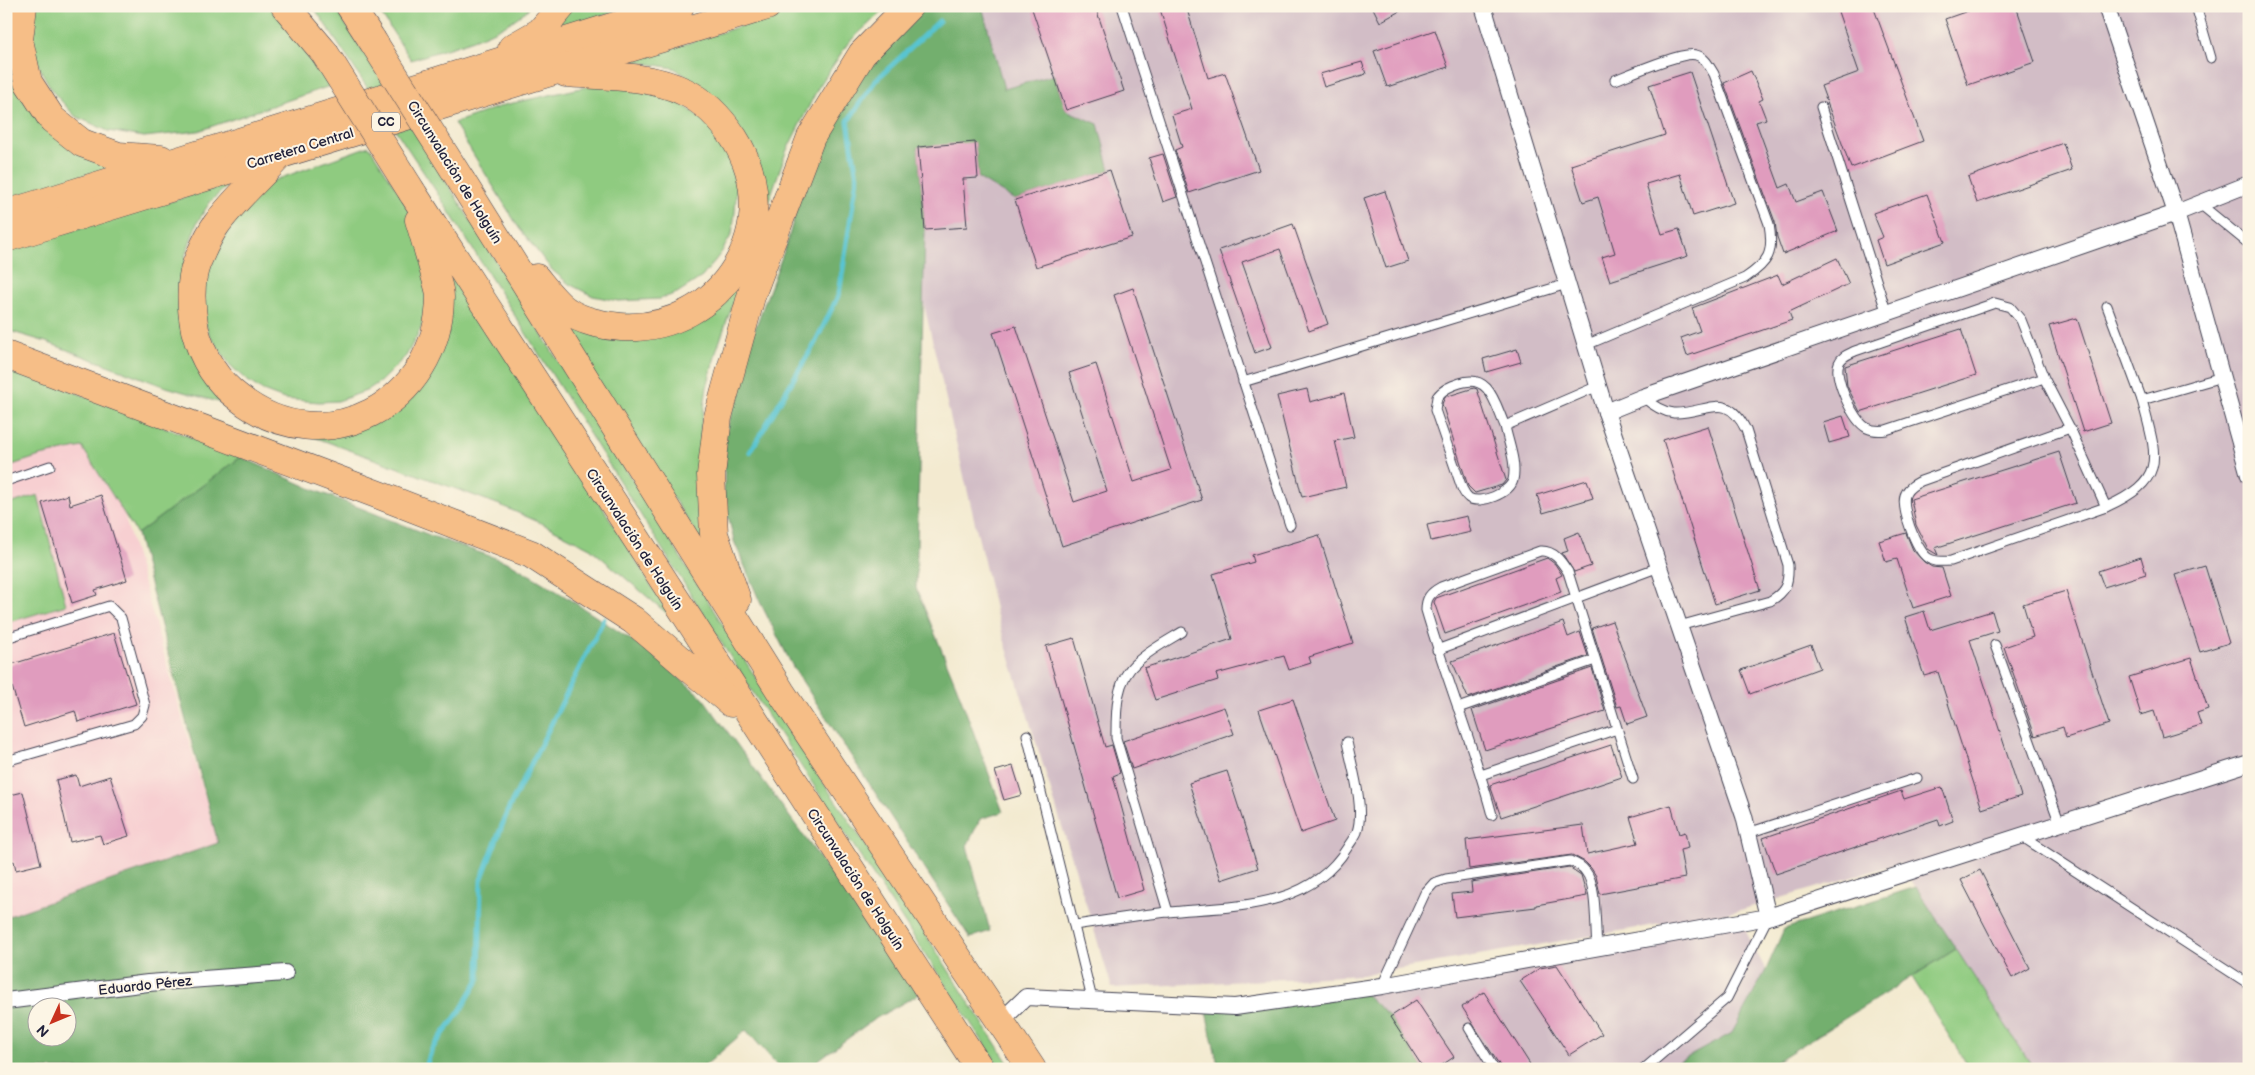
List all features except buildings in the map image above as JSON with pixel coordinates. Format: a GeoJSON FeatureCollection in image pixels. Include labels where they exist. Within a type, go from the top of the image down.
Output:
{"type":"FeatureCollection","features":[{"type":"Feature","properties":{"kind":"highway"},"geometry":{"type":"LineString","coordinates":[[23,6],[19,40],[28,82],[52,119],[82,143],[118,156],[180,160]]}},
{"type":"Feature","properties":{"kind":"highway"},"geometry":{"type":"LineString","coordinates":[[285,6],[324,52]]}},
{"type":"Feature","properties":{"kind":"highway","name":"Circunvalación de Holguín"},"geometry":{"type":"LineString","coordinates":[[295,6],[412,192],[754,724],[980,1069]]}},
{"type":"Feature","properties":{"kind":"highway","name":"Circunvalación de Holguín"},"geometry":{"type":"LineString","coordinates":[[350,6],[781,692],[1032,1069]]}},
{"type":"Feature","properties":{"kind":"highway"},"geometry":{"type":"LineString","coordinates":[[358,6],[372,40]]}},
{"type":"Feature","properties":{"kind":"highway"},"geometry":{"type":"LineString","coordinates":[[468,72],[540,32],[562,6]]}},
{"type":"Feature","properties":{"kind":"highway","name":"Carretera Central"},"geometry":{"type":"LineString","coordinates":[[6,214],[680,6]]}},
{"type":"Feature","properties":{"kind":"highway","name":"Carretera Central"},"geometry":{"type":"LineString","coordinates":[[6,238],[767,6]]}},
{"type":"Feature","properties":{"kind":"highway"},"geometry":{"type":"LineString","coordinates":[[781,692],[734,594],[714,534],[711,475],[718,417],[752,293],[812,137],[862,54],[909,6]]}},
{"type":"Feature","properties":{"kind":"highway"},"geometry":{"type":"LineString","coordinates":[[462,182],[541,284],[568,312],[603,325],[641,328],[678,319],[710,299],[735,270],[750,235],[754,197],[744,154],[720,118],[686,92],[644,79],[550,72]]}},
{"type":"Feature","properties":{"kind":"highway"},"geometry":{"type":"LineString","coordinates":[[281,154],[216,226],[196,264],[190,307],[200,350],[224,386],[254,410],[289,424],[328,426],[364,417],[397,397],[422,368],[437,333],[440,295],[412,192]]}},
{"type":"Feature","properties":{"kind":"highway"},"geometry":{"type":"LineString","coordinates":[[6,355],[531,554],[634,620],[754,724]]}},
{"type":"Feature","properties":{"kind":"street"},"geometry":{"type":"LineString","coordinates":[[1483,6],[1606,412],[1748,833],[1768,917]]}},
{"type":"Feature","properties":{"kind":"street"},"geometry":{"type":"LineString","coordinates":[[2106,6],[2176,213],[2249,475]]}},
{"type":"Feature","properties":{"kind":"street"},"geometry":{"type":"LineString","coordinates":[[1606,412],[1643,397],[2176,213],[2249,184]]}},
{"type":"Feature","properties":{"kind":"street"},"geometry":{"type":"LineString","coordinates":[[1001,1021],[1026,997],[1235,1007],[1382,986],[1768,917],[2249,764]]}},
{"type":"Feature","properties":{"kind":"street","name":"Eduardo Pérez"},"geometry":{"type":"LineString","coordinates":[[6,1001],[148,983],[285,973]]}},
{"type":"Feature","properties":{"kind":"lane"},"geometry":{"type":"LineString","coordinates":[[1122,6],[1290,525]]}},
{"type":"Feature","properties":{"kind":"lane"},"geometry":{"type":"LineString","coordinates":[[2196,6],[2211,58]]}},
{"type":"Feature","properties":{"kind":"lane"},"geometry":{"type":"LineString","coordinates":[[1586,345],[1745,278],[1758,269],[1769,257],[1772,242],[1769,224],[1714,74],[1706,60],[1695,54],[1680,56],[1614,80]]}},
{"type":"Feature","properties":{"kind":"lane"},"geometry":{"type":"LineString","coordinates":[[1821,107],[1887,314]]}},
{"type":"Feature","properties":{"kind":"lane"},"geometry":{"type":"LineString","coordinates":[[2200,204],[2249,244]]}},
{"type":"Feature","properties":{"kind":"lane"},"geometry":{"type":"LineString","coordinates":[[1243,382],[1567,284]]}},
{"type":"Feature","properties":{"kind":"lane"},"geometry":{"type":"LineString","coordinates":[[2044,378],[1886,430],[1875,431],[1866,428],[1853,414],[1838,375],[1838,364],[1842,358],[1854,351],[1995,303],[2010,307],[2017,312],[2044,378],[2070,428],[2106,507]]}},
{"type":"Feature","properties":{"kind":"lane"},"geometry":{"type":"LineString","coordinates":[[2070,428],[1921,481],[1911,487],[1905,494],[1903,503],[1916,543],[1928,558],[1935,561],[1951,560],[2106,507],[2136,490],[2152,470],[2154,458],[2152,440],[2142,400],[2107,306]]}},
{"type":"Feature","properties":{"kind":"lane"},"geometry":{"type":"LineString","coordinates":[[2142,400],[2222,377]]}},
{"type":"Feature","properties":{"kind":"lane"},"geometry":{"type":"LineString","coordinates":[[1470,380],[1481,382],[1491,394],[1505,426],[1514,470],[1512,483],[1503,492],[1481,500],[1471,499],[1462,488],[1435,410],[1437,397],[1448,387],[1470,380]]}},
{"type":"Feature","properties":{"kind":"lane"},"geometry":{"type":"LineString","coordinates":[[1505,426],[1598,386]]}},
{"type":"Feature","properties":{"kind":"lane"},"geometry":{"type":"LineString","coordinates":[[1643,397],[1662,410],[1672,413],[1717,405],[1734,411],[1746,430],[1788,565],[1789,578],[1786,587],[1780,595],[1770,601],[1679,626]]}},
{"type":"Feature","properties":{"kind":"lane"},"geometry":{"type":"LineString","coordinates":[[6,481],[50,466]]}},
{"type":"Feature","properties":{"kind":"lane"},"geometry":{"type":"LineString","coordinates":[[1492,815],[1481,775],[1437,650],[1426,610],[1426,603],[1432,592],[1441,587],[1540,551],[1546,551],[1561,561],[1568,572],[1633,779]]}},
{"type":"Feature","properties":{"kind":"lane"},"geometry":{"type":"LineString","coordinates":[[1437,650],[1659,567]]}},
{"type":"Feature","properties":{"kind":"lane"},"geometry":{"type":"LineString","coordinates":[[6,638],[109,606],[121,618],[146,705],[142,716],[134,724],[6,761]]}},
{"type":"Feature","properties":{"kind":"lane"},"geometry":{"type":"LineString","coordinates":[[1168,912],[1116,738],[1116,712],[1120,686],[1135,663],[1182,632]]}},
{"type":"Feature","properties":{"kind":"lane"},"geometry":{"type":"LineString","coordinates":[[1995,644],[2060,824]]}},
{"type":"Feature","properties":{"kind":"lane"},"geometry":{"type":"LineString","coordinates":[[1458,708],[1595,660]]}},
{"type":"Feature","properties":{"kind":"lane"},"geometry":{"type":"LineString","coordinates":[[1481,775],[1617,730]]}},
{"type":"Feature","properties":{"kind":"lane"},"geometry":{"type":"LineString","coordinates":[[1027,735],[1092,999]]}},
{"type":"Feature","properties":{"kind":"lane"},"geometry":{"type":"LineString","coordinates":[[1074,925],[1168,912],[1239,908],[1286,896],[1320,878],[1339,860],[1357,832],[1359,807],[1347,742]]}},
{"type":"Feature","properties":{"kind":"lane"},"geometry":{"type":"LineString","coordinates":[[1748,833],[1917,778]]}},
{"type":"Feature","properties":{"kind":"lane"},"geometry":{"type":"LineString","coordinates":[[2021,836],[2249,984]]}},
{"type":"Feature","properties":{"kind":"lane"},"geometry":{"type":"LineString","coordinates":[[1382,986],[1424,893],[1434,883],[1446,879],[1570,861],[1580,865],[1588,874],[1592,885],[1597,947]]}},
{"type":"Feature","properties":{"kind":"lane"},"geometry":{"type":"LineString","coordinates":[[1644,1069],[1727,998],[1768,917]]}},
{"type":"Feature","properties":{"kind":"lane"},"geometry":{"type":"LineString","coordinates":[[1469,1028],[1494,1069]]}},
{"type":"Feature","properties":{"kind":"shaded area"},"geometry":{"type":"Polygon","coordinates":[[[955,6],[2249,6],[2249,1069],[2034,1069],[1900,863],[1737,911],[1362,975],[1112,988],[996,613],[878,108],[955,6]]]}},
{"type":"Feature","properties":{"kind":"shaded area"},"geometry":{"type":"Polygon","coordinates":[[[6,388],[93,406],[218,843],[6,917],[6,388]]]}},
{"type":"Feature","properties":{"kind":"shaded area"},"geometry":{"type":"Polygon","coordinates":[[[1742,924],[1804,1044],[1763,1069],[1410,1069],[1361,990],[1742,924]]]}},
{"type":"Feature","properties":{"kind":"green space"},"geometry":{"type":"Polygon","coordinates":[[[6,6],[10,6],[20,83],[131,161],[6,199],[6,6]]]}},
{"type":"Feature","properties":{"kind":"green space"},"geometry":{"type":"Polygon","coordinates":[[[31,6],[279,6],[330,86],[198,131],[144,137],[108,131],[75,116],[53,92],[39,67],[30,33],[31,6]]]}},
{"type":"Feature","properties":{"kind":"green space"},"geometry":{"type":"Polygon","coordinates":[[[313,6],[334,6],[429,154],[794,739],[919,924],[1012,1069],[1001,1069],[764,710],[436,191],[313,6]]]}},
{"type":"Feature","properties":{"kind":"green space"},"geometry":{"type":"Polygon","coordinates":[[[376,6],[531,6],[519,16],[490,33],[411,60],[376,6]]]}},
{"type":"Feature","properties":{"kind":"green space"},"geometry":{"type":"Polygon","coordinates":[[[565,6],[635,6],[540,35],[565,6]]]}},
{"type":"Feature","properties":{"kind":"green space"},"geometry":{"type":"Polygon","coordinates":[[[804,6],[888,6],[848,43],[818,88],[786,152],[717,349],[707,387],[701,427],[699,473],[710,555],[550,307],[678,320],[756,229],[704,88],[674,68],[631,61],[804,6]]]}},
{"type":"Feature","properties":{"kind":"green space"},"geometry":{"type":"Polygon","coordinates":[[[923,6],[982,6],[1004,89],[1054,75],[1066,110],[1098,124],[1110,170],[1015,200],[978,178],[975,143],[918,147],[925,230],[916,588],[956,685],[1003,812],[980,819],[967,846],[990,931],[970,938],[793,667],[760,602],[734,541],[724,498],[725,436],[753,334],[787,243],[799,200],[816,152],[866,60],[913,12],[923,6]]]}},
{"type":"Feature","properties":{"kind":"green space"},"geometry":{"type":"Polygon","coordinates":[[[595,85],[664,92],[713,126],[733,162],[737,182],[732,234],[721,253],[702,277],[677,293],[660,299],[618,301],[593,296],[569,284],[552,270],[519,228],[454,123],[504,105],[595,85]]]}},
{"type":"Feature","properties":{"kind":"green space"},"geometry":{"type":"Polygon","coordinates":[[[369,146],[408,206],[428,263],[426,306],[421,328],[406,356],[381,381],[366,391],[338,401],[319,402],[284,399],[263,391],[245,379],[230,365],[209,334],[202,314],[206,253],[267,183],[369,146]]]}},
{"type":"Feature","properties":{"kind":"green space"},"geometry":{"type":"Polygon","coordinates":[[[229,184],[210,202],[197,223],[185,256],[193,351],[289,426],[399,399],[450,285],[449,259],[670,616],[590,548],[500,505],[218,402],[163,386],[46,342],[6,330],[6,250],[229,184]]]}},
{"type":"Feature","properties":{"kind":"green space"},"geometry":{"type":"Polygon","coordinates":[[[6,365],[241,457],[137,534],[82,447],[40,456],[6,467],[6,365]]]}},
{"type":"Feature","properties":{"kind":"green space"},"geometry":{"type":"Polygon","coordinates":[[[241,457],[312,489],[432,536],[510,563],[647,650],[703,698],[919,994],[873,1020],[806,1069],[781,1069],[746,1030],[701,1069],[6,1069],[6,917],[218,843],[137,534],[241,457]]]}},
{"type":"Feature","properties":{"kind":"green space"},"geometry":{"type":"Polygon","coordinates":[[[38,495],[66,605],[6,623],[6,505],[38,495]]]}},
{"type":"Feature","properties":{"kind":"green space"},"geometry":{"type":"Polygon","coordinates":[[[1916,887],[1956,949],[1764,1069],[1666,1069],[1732,1033],[1766,970],[1784,929],[1916,887]]]}},
{"type":"Feature","properties":{"kind":"green space"},"geometry":{"type":"Polygon","coordinates":[[[1956,949],[2034,1069],[1970,1069],[1912,977],[1956,949]]]}},
{"type":"Feature","properties":{"kind":"green space"},"geometry":{"type":"Polygon","coordinates":[[[1361,990],[1390,1017],[1424,1069],[1219,1069],[1206,1012],[1361,990]]]}},
{"type":"Feature","properties":{"kind":"waterway"},"geometry":{"type":"LineString","coordinates":[[750,452],[815,343],[839,294],[857,178],[848,121],[875,81],[939,21]]}},
{"type":"Feature","properties":{"kind":"waterway"},"geometry":{"type":"LineString","coordinates":[[425,1069],[432,1049],[460,1011],[479,979],[481,880],[508,810],[604,619]]}}]}
